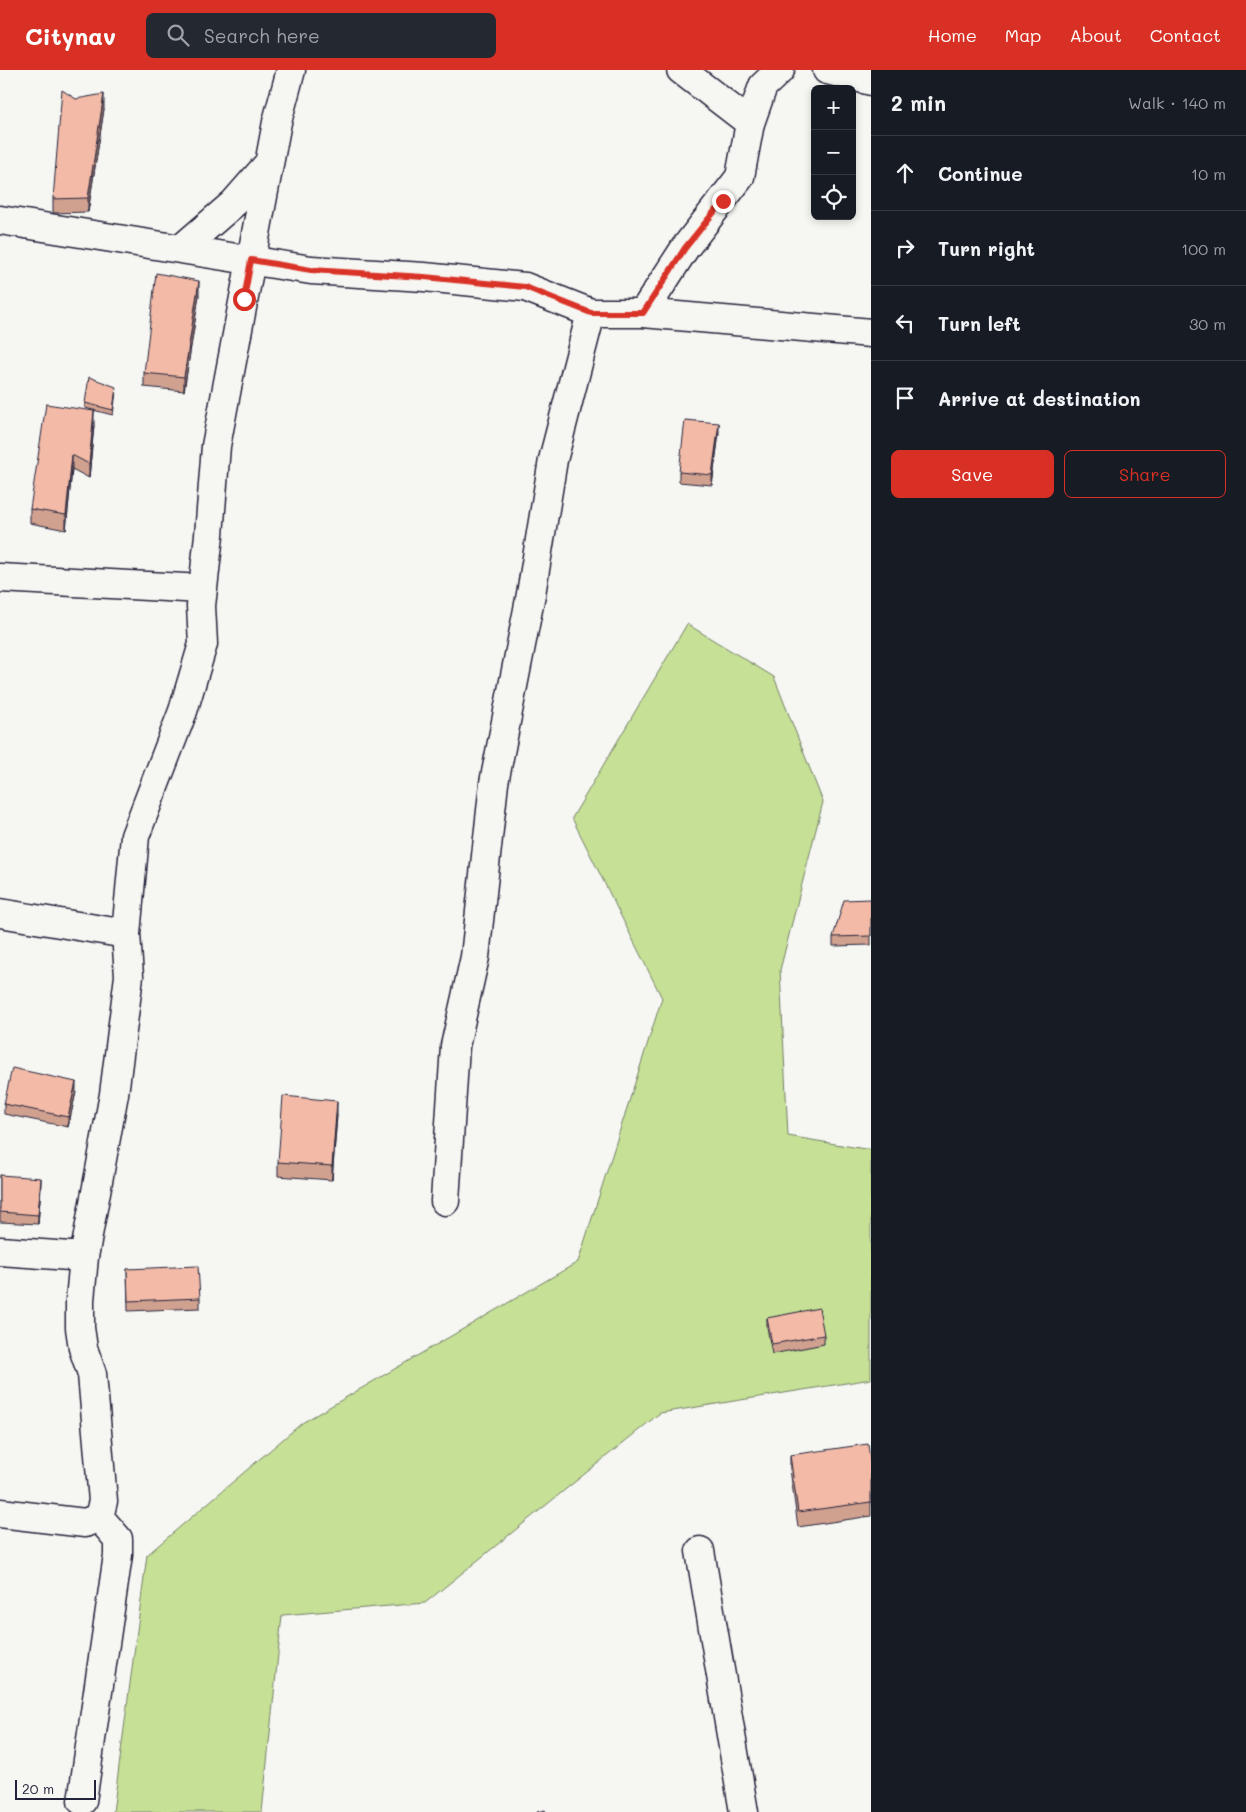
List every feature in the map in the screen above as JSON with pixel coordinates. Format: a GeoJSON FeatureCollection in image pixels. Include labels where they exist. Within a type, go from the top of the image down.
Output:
{"type":"FeatureCollection","features":[{"type":"Feature","properties":{"kind":"street"},"geometry":{"type":"LineString","coordinates":[[99,1516],[103,1500],[95,1398],[92,1374],[83,1348],[80,1328],[84,1257],[114,1094],[128,976],[126,934],[135,836],[183,711],[203,644],[201,606],[216,446],[270,162],[291,70]]}},
{"type":"Feature","properties":{"kind":"street"},"geometry":{"type":"LineString","coordinates":[[681,70],[750,123]]}},
{"type":"Feature","properties":{"kind":"street"},"geometry":{"type":"LineString","coordinates":[[643,313],[685,248],[740,178],[750,123],[763,86],[780,70]]}},
{"type":"Feature","properties":{"kind":"street"},"geometry":{"type":"LineString","coordinates":[[828,70],[871,81]]}},
{"type":"Feature","properties":{"kind":"street"},"geometry":{"type":"LineString","coordinates":[[182,248],[234,203],[270,162]]}},
{"type":"Feature","properties":{"kind":"street"},"geometry":{"type":"LineString","coordinates":[[0,220],[311,270],[424,277],[525,287],[591,313],[643,313],[871,333]]}},
{"type":"Feature","properties":{"kind":"street"},"geometry":{"type":"LineString","coordinates":[[445,1201],[455,1046],[475,957],[494,783],[531,594],[553,460],[591,313]]}},
{"type":"Feature","properties":{"kind":"street"},"geometry":{"type":"LineString","coordinates":[[0,578],[203,588]]}},
{"type":"Feature","properties":{"kind":"street"},"geometry":{"type":"LineString","coordinates":[[0,913],[126,934]]}},
{"type":"Feature","properties":{"kind":"street"},"geometry":{"type":"LineString","coordinates":[[0,1251],[84,1257]]}},
{"type":"Feature","properties":{"kind":"street"},"geometry":{"type":"LineString","coordinates":[[0,1513],[84,1523],[99,1516]]}},
{"type":"Feature","properties":{"kind":"street"},"geometry":{"type":"LineString","coordinates":[[82,1801],[118,1554],[118,1539],[99,1516]]}},
{"type":"Feature","properties":{"kind":"street"},"geometry":{"type":"LineString","coordinates":[[700,1551],[744,1812]]}},
{"type":"Feature","properties":{"kind":"green space"},"geometry":{"type":"Polygon","coordinates":[[[687,624],[774,677],[823,802],[780,970],[788,1136],[871,1150],[871,1379],[660,1413],[425,1603],[282,1615],[262,1812],[113,1812],[147,1555],[302,1423],[578,1262],[662,998],[572,818],[687,624]]]}},
{"type":"Feature","properties":{"kind":"building"},"geometry":{"type":"Polygon","coordinates":[[[62,90],[76,99],[104,94],[88,198],[53,199],[62,90]]]}},
{"type":"Feature","properties":{"kind":"building"},"geometry":{"type":"Polygon","coordinates":[[[156,273],[199,281],[184,377],[144,373],[156,273]]]}},
{"type":"Feature","properties":{"kind":"building"},"geometry":{"type":"Polygon","coordinates":[[[89,377],[116,387],[113,410],[85,403],[89,377]]]}},
{"type":"Feature","properties":{"kind":"building"},"geometry":{"type":"Polygon","coordinates":[[[46,404],[94,411],[89,464],[72,455],[66,515],[30,509],[46,404]]]}},
{"type":"Feature","properties":{"kind":"building"},"geometry":{"type":"Polygon","coordinates":[[[685,420],[719,423],[712,475],[679,472],[685,420]]]}},
{"type":"Feature","properties":{"kind":"building"},"geometry":{"type":"Polygon","coordinates":[[[871,899],[871,936],[833,937],[844,900],[871,899]]]}},
{"type":"Feature","properties":{"kind":"building"},"geometry":{"type":"Polygon","coordinates":[[[12,1068],[76,1082],[68,1117],[4,1104],[12,1068]]]}},
{"type":"Feature","properties":{"kind":"building"},"geometry":{"type":"Polygon","coordinates":[[[283,1096],[337,1101],[332,1166],[278,1162],[283,1096]]]}},
{"type":"Feature","properties":{"kind":"building"},"geometry":{"type":"Polygon","coordinates":[[[0,1175],[41,1178],[38,1215],[0,1212],[0,1175]]]}},
{"type":"Feature","properties":{"kind":"building"},"geometry":{"type":"Polygon","coordinates":[[[198,1266],[200,1298],[128,1301],[127,1269],[198,1266]]]}},
{"type":"Feature","properties":{"kind":"building"},"geometry":{"type":"Polygon","coordinates":[[[819,1308],[824,1335],[772,1344],[767,1318],[819,1308]]]}},
{"type":"Feature","properties":{"kind":"building"},"geometry":{"type":"Polygon","coordinates":[[[868,1444],[871,1467],[871,1502],[798,1512],[790,1455],[868,1444]]]}},
{"type":"Feature","properties":{"kind":"route"},"geometry":{"type":"LineString","coordinates":[[244,299],[251,260],[311,270],[424,277],[525,287],[591,313],[643,313],[685,248],[723,201]]}}]}
